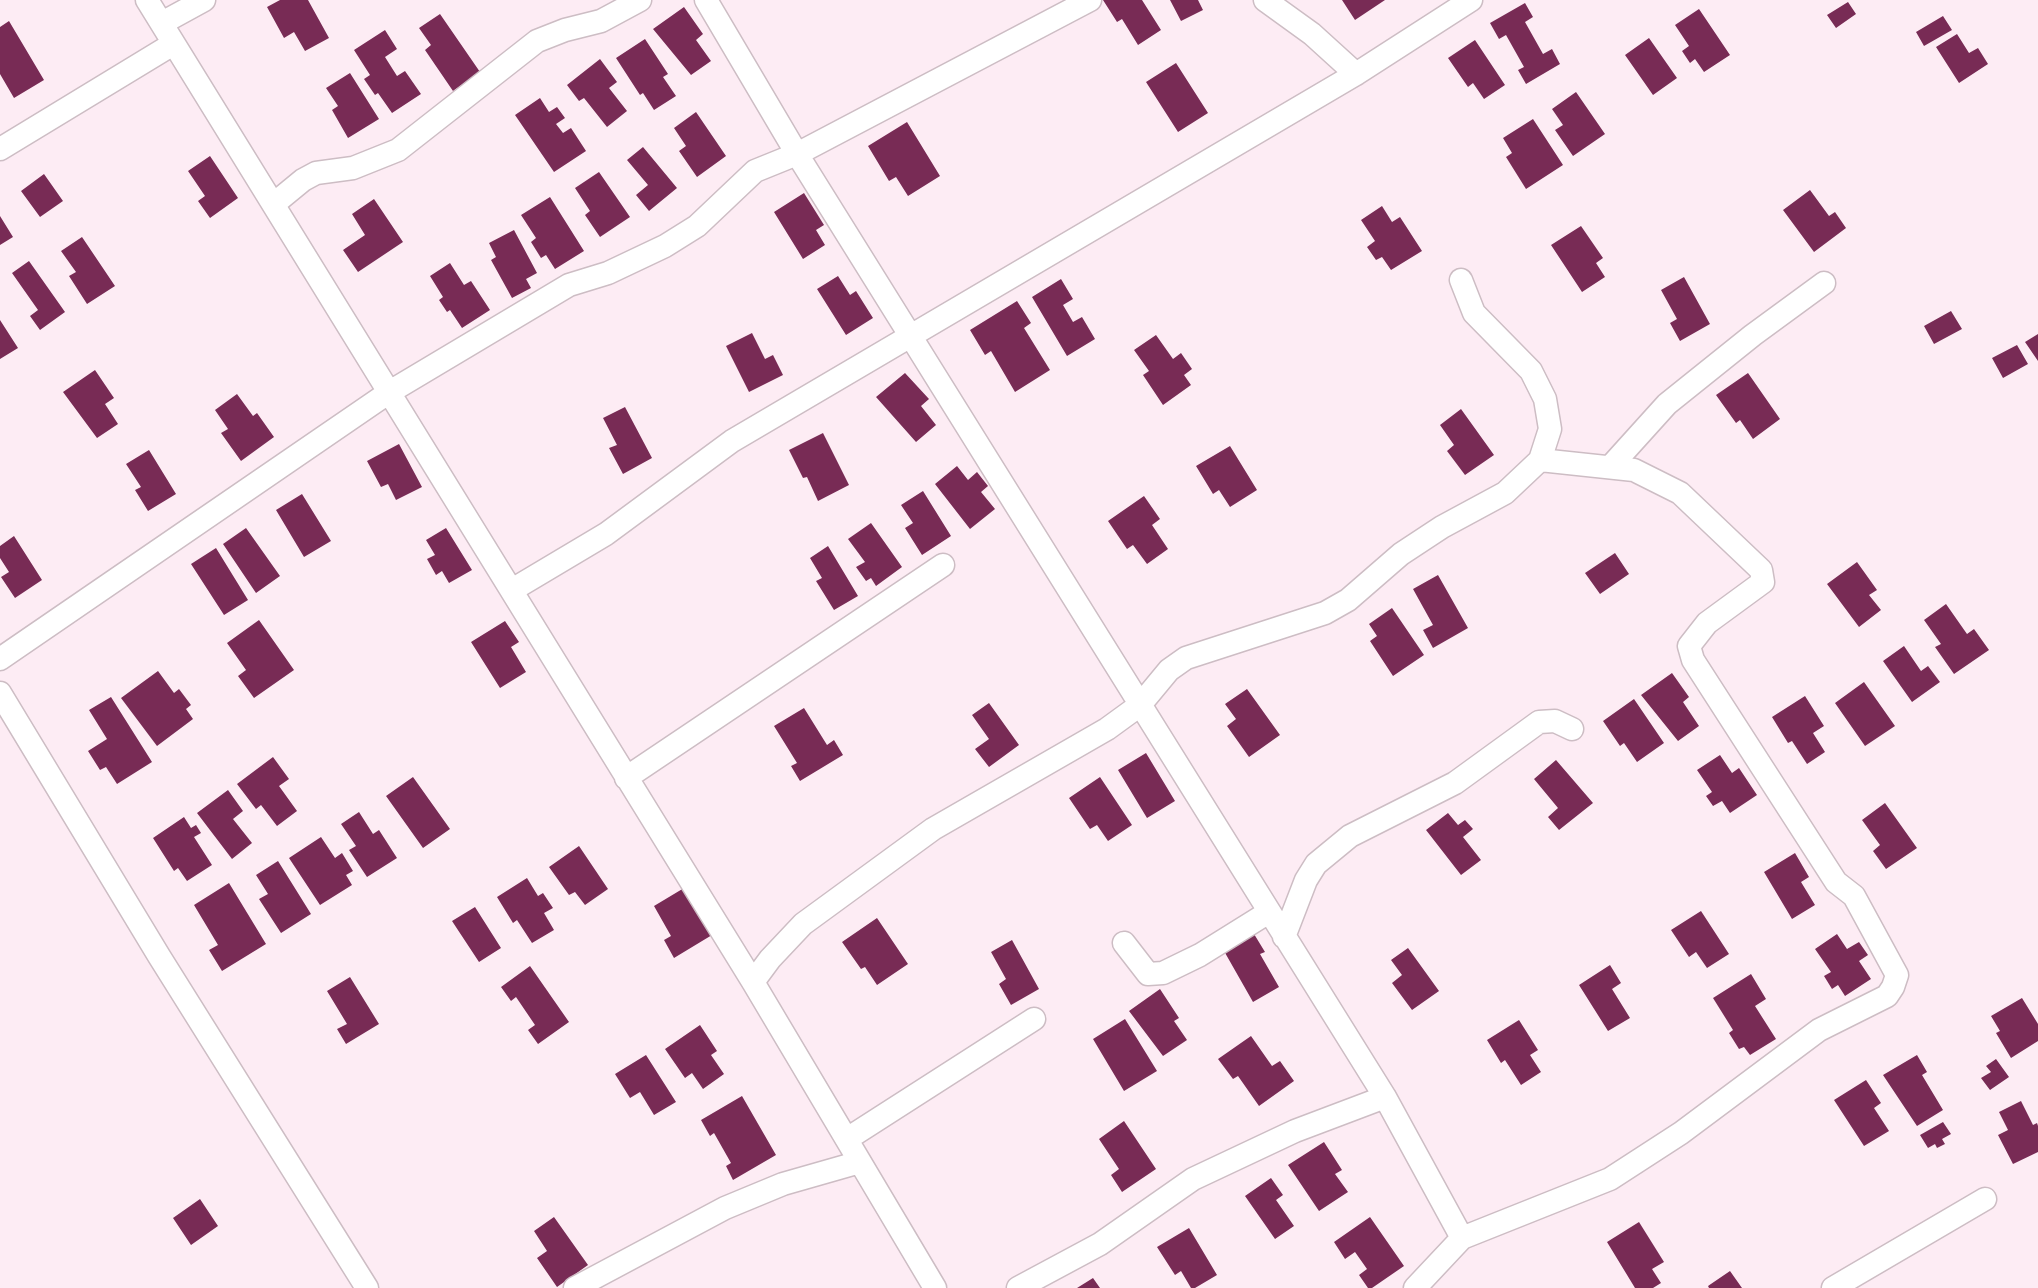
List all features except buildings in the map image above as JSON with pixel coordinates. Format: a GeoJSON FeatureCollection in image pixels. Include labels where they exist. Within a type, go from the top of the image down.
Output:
{"type":"FeatureCollection","features":[{"type":"Feature","properties":{"kind":"street"},"geometry":{"type":"LineString","coordinates":[[147,0],[275,203],[388,393],[753,982],[935,1288]]}},
{"type":"Feature","properties":{"kind":"street"},"geometry":{"type":"LineString","coordinates":[[162,23],[204,0]]}},
{"type":"Feature","properties":{"kind":"street"},"geometry":{"type":"LineString","coordinates":[[275,203],[303,180],[316,173],[353,168],[398,150],[537,42],[565,30],[601,21],[640,0]]}},
{"type":"Feature","properties":{"kind":"street"},"geometry":{"type":"LineString","coordinates":[[706,0],[797,154],[1385,1097],[1462,1238]]}},
{"type":"Feature","properties":{"kind":"street"},"geometry":{"type":"LineString","coordinates":[[0,658],[388,393],[569,285],[608,273],[665,246],[698,226],[755,171],[797,154],[1090,0]]}},
{"type":"Feature","properties":{"kind":"street"},"geometry":{"type":"LineString","coordinates":[[1265,0],[1312,34],[1356,74]]}},
{"type":"Feature","properties":{"kind":"street"},"geometry":{"type":"LineString","coordinates":[[512,590],[606,534],[732,441],[1356,74],[1472,0]]}},
{"type":"Feature","properties":{"kind":"street"},"geometry":{"type":"LineString","coordinates":[[0,149],[173,44]]}},
{"type":"Feature","properties":{"kind":"street"},"geometry":{"type":"LineString","coordinates":[[753,982],[770,958],[803,924],[933,829],[1107,729],[1140,705],[1168,669],[1186,658],[1325,613],[1348,600],[1409,549],[1442,527],[1505,493],[1540,460],[1550,429],[1545,399],[1531,371],[1474,313],[1461,280]]}},
{"type":"Feature","properties":{"kind":"street"},"geometry":{"type":"LineString","coordinates":[[1611,466],[1667,404],[1753,335],[1824,283]]}},
{"type":"Feature","properties":{"kind":"street"},"geometry":{"type":"LineString","coordinates":[[1415,1288],[1462,1238],[1610,1179],[1681,1133],[1819,1030],[1887,996],[1897,975],[1854,896],[1836,882],[1693,660],[1689,646],[1707,623],[1763,582],[1761,570],[1680,493],[1634,470],[1540,460]]}},
{"type":"Feature","properties":{"kind":"street"},"geometry":{"type":"LineString","coordinates":[[626,778],[943,565]]}},
{"type":"Feature","properties":{"kind":"street"},"geometry":{"type":"LineString","coordinates":[[0,693],[159,956],[367,1288]]}},
{"type":"Feature","properties":{"kind":"street"},"geometry":{"type":"LineString","coordinates":[[1284,936],[1306,880],[1316,864],[1350,837],[1455,783],[1539,722],[1555,721],[1572,729]]}},
{"type":"Feature","properties":{"kind":"street"},"geometry":{"type":"LineString","coordinates":[[1124,943],[1148,974],[1163,973],[1200,955],[1269,912]]}},
{"type":"Feature","properties":{"kind":"street"},"geometry":{"type":"LineString","coordinates":[[847,1139],[1034,1019]]}},
{"type":"Feature","properties":{"kind":"street"},"geometry":{"type":"LineString","coordinates":[[1017,1288],[1100,1244],[1193,1179],[1295,1131],[1385,1097]]}},
{"type":"Feature","properties":{"kind":"street"},"geometry":{"type":"LineString","coordinates":[[575,1288],[725,1208],[783,1184],[860,1162]]}},
{"type":"Feature","properties":{"kind":"street"},"geometry":{"type":"LineString","coordinates":[[1833,1288],[1985,1199]]}}]}
